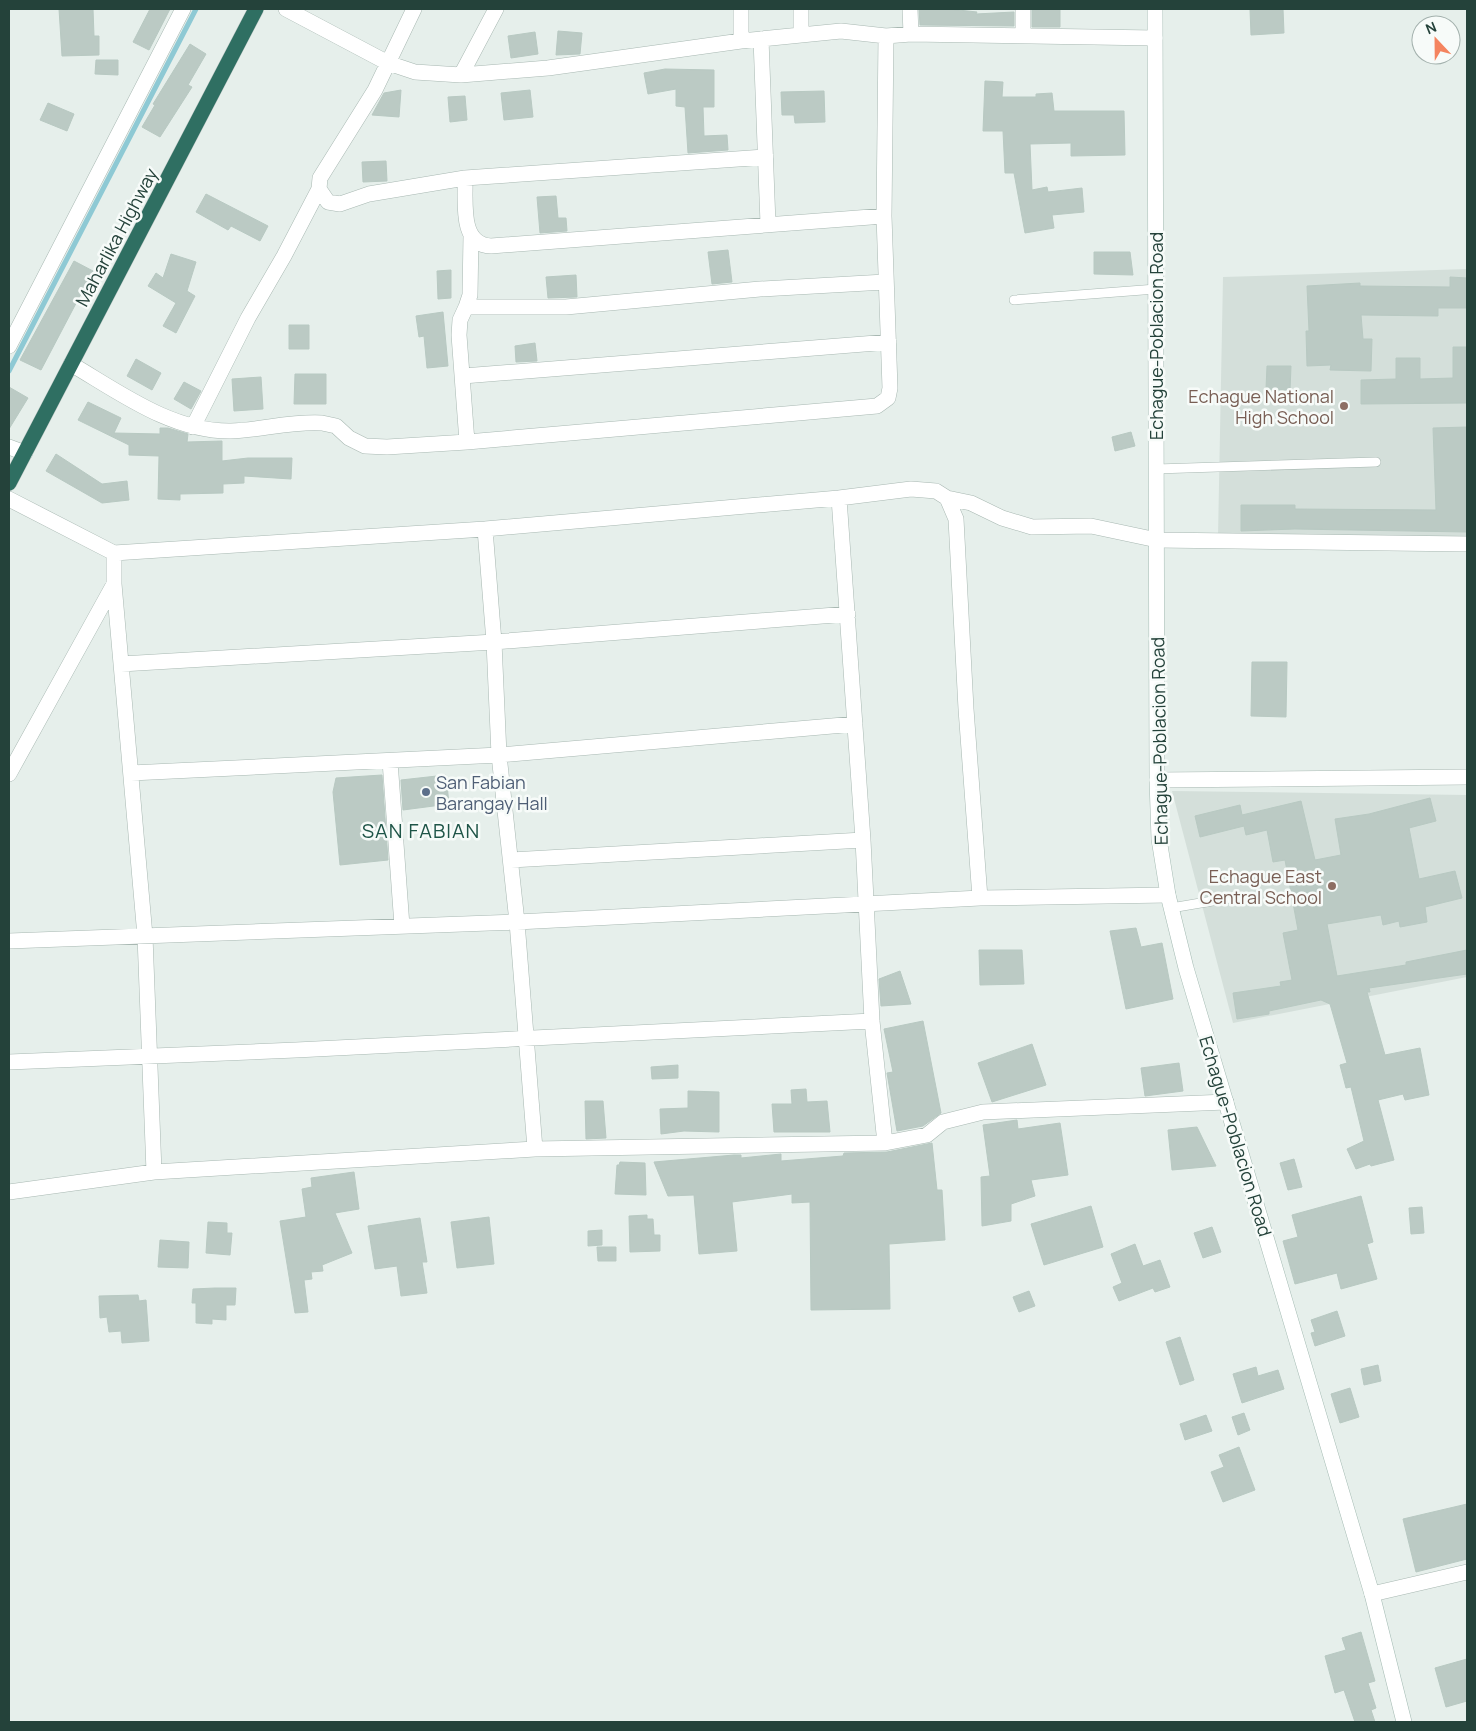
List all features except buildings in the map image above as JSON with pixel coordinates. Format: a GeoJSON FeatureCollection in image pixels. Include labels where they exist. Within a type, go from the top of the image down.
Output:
{"type":"FeatureCollection","features":[{"type":"Feature","properties":{"kind":"highway","name":"Maharlika Highway"},"geometry":{"type":"LineString","coordinates":[[9,483],[256,9]]}},
{"type":"Feature","properties":{"kind":"street"},"geometry":{"type":"LineString","coordinates":[[9,346],[183,9]]}},
{"type":"Feature","properties":{"kind":"street"},"geometry":{"type":"LineString","coordinates":[[286,9],[388,63],[415,72],[460,75],[548,68],[741,41],[841,31],[886,36],[911,34],[1154,38]]}},
{"type":"Feature","properties":{"kind":"street"},"geometry":{"type":"LineString","coordinates":[[193,427],[248,318],[284,256],[318,189],[320,178],[375,90],[414,9]]}},
{"type":"Feature","properties":{"kind":"street"},"geometry":{"type":"LineString","coordinates":[[460,75],[496,9]]}},
{"type":"Feature","properties":{"kind":"street"},"geometry":{"type":"LineString","coordinates":[[740,9],[741,41]]}},
{"type":"Feature","properties":{"kind":"street"},"geometry":{"type":"LineString","coordinates":[[800,9],[801,35]]}},
{"type":"Feature","properties":{"kind":"street"},"geometry":{"type":"LineString","coordinates":[[910,9],[911,34]]}},
{"type":"Feature","properties":{"kind":"street"},"geometry":{"type":"LineString","coordinates":[[1023,9],[1023,35]]}},
{"type":"Feature","properties":{"kind":"street","name":"Echague-Poblacion Road"},"geometry":{"type":"LineString","coordinates":[[1155,9],[1157,780],[1159,839],[1170,901],[1186,968],[1372,1594],[1404,1722]]}},
{"type":"Feature","properties":{"kind":"street"},"geometry":{"type":"LineString","coordinates":[[71,364],[164,416],[193,427],[229,431],[312,422],[336,426],[349,438],[365,446],[467,442],[877,406],[888,398],[890,388],[884,216],[886,36]]}},
{"type":"Feature","properties":{"kind":"street"},"geometry":{"type":"LineString","coordinates":[[761,39],[768,224]]}},
{"type":"Feature","properties":{"kind":"street"},"geometry":{"type":"LineString","coordinates":[[318,189],[328,202],[340,204],[368,194],[465,178],[766,157]]}},
{"type":"Feature","properties":{"kind":"street"},"geometry":{"type":"LineString","coordinates":[[465,178],[467,224],[471,236],[470,295],[460,320],[459,335],[467,442]]}},
{"type":"Feature","properties":{"kind":"street"},"geometry":{"type":"LineString","coordinates":[[471,236],[482,246],[491,246],[884,216]]}},
{"type":"Feature","properties":{"kind":"street"},"geometry":{"type":"LineString","coordinates":[[466,307],[566,307],[760,288],[885,282]]}},
{"type":"Feature","properties":{"kind":"street"},"geometry":{"type":"LineString","coordinates":[[463,376],[889,342]]}},
{"type":"Feature","properties":{"kind":"street"},"geometry":{"type":"LineString","coordinates":[[9,447],[24,454]]}},
{"type":"Feature","properties":{"kind":"street"},"geometry":{"type":"LineString","coordinates":[[9,499],[114,553],[485,529],[839,498],[911,489],[936,491],[948,498],[970,503],[1002,518],[1032,527],[1091,526],[1157,540],[1467,544]]}},
{"type":"Feature","properties":{"kind":"street"},"geometry":{"type":"LineString","coordinates":[[839,498],[863,840],[872,1021],[886,1142]]}},
{"type":"Feature","properties":{"kind":"street"},"geometry":{"type":"LineString","coordinates":[[948,498],[956,519],[966,709],[980,898]]}},
{"type":"Feature","properties":{"kind":"street"},"geometry":{"type":"LineString","coordinates":[[485,529],[500,755],[517,922],[535,1149]]}},
{"type":"Feature","properties":{"kind":"street"},"geometry":{"type":"LineString","coordinates":[[114,553],[114,584],[145,936],[154,1172]]}},
{"type":"Feature","properties":{"kind":"street"},"geometry":{"type":"LineString","coordinates":[[9,774],[114,584]]}},
{"type":"Feature","properties":{"kind":"street"},"geometry":{"type":"LineString","coordinates":[[121,664],[494,642],[848,614]]}},
{"type":"Feature","properties":{"kind":"street"},"geometry":{"type":"LineString","coordinates":[[130,773],[500,755],[855,724]]}},
{"type":"Feature","properties":{"kind":"street"},"geometry":{"type":"LineString","coordinates":[[390,760],[402,926]]}},
{"type":"Feature","properties":{"kind":"street"},"geometry":{"type":"LineString","coordinates":[[1157,780],[1467,777]]}},
{"type":"Feature","properties":{"kind":"street"},"geometry":{"type":"LineString","coordinates":[[511,860],[863,840]]}},
{"type":"Feature","properties":{"kind":"street"},"geometry":{"type":"LineString","coordinates":[[9,941],[517,922],[980,898],[1170,901]]}},
{"type":"Feature","properties":{"kind":"street"},"geometry":{"type":"LineString","coordinates":[[9,1062],[525,1039],[872,1021]]}},
{"type":"Feature","properties":{"kind":"street"},"geometry":{"type":"LineString","coordinates":[[9,1192],[154,1172],[535,1149],[886,1142],[927,1135],[943,1122],[983,1112],[1226,1102]]}},
{"type":"Feature","properties":{"kind":"street"},"geometry":{"type":"LineString","coordinates":[[1372,1594],[1467,1572]]}},
{"type":"Feature","properties":{"kind":"lane"},"geometry":{"type":"LineString","coordinates":[[1014,300],[1156,289]]}},
{"type":"Feature","properties":{"kind":"lane"},"geometry":{"type":"LineString","coordinates":[[1156,469],[1376,462]]}},
{"type":"Feature","properties":{"kind":"lane"},"geometry":{"type":"LineString","coordinates":[[1170,901],[1242,896]]}},
{"type":"Feature","properties":{"kind":"shaded area","name":"Echague National High School"},"geometry":{"type":"Polygon","coordinates":[[[1467,269],[1467,536],[1218,537],[1223,277],[1467,269]]]}},
{"type":"Feature","properties":{"kind":"shaded area","name":"Echague East Central School"},"geometry":{"type":"Polygon","coordinates":[[[1172,791],[1467,795],[1467,977],[1233,1023],[1172,791]]]}},
{"type":"Feature","properties":{"kind":"waterway"},"geometry":{"type":"LineString","coordinates":[[9,371],[196,9]]}},
{"type":"Feature","properties":{"kind":"place","name":"Echague National High School"},"geometry":{"type":"Point","coordinates":[1344,406]}},
{"type":"Feature","properties":{"kind":"place","name":"San Fabian Barangay Hall"},"geometry":{"type":"Point","coordinates":[426,792]}},
{"type":"Feature","properties":{"kind":"place","name":"Echague East Central School"},"geometry":{"type":"Point","coordinates":[1332,886]}},
{"type":"Feature","properties":{"kind":"district","name":"SAN FABIAN"},"geometry":{"type":"Point","coordinates":[421,830]}}]}
